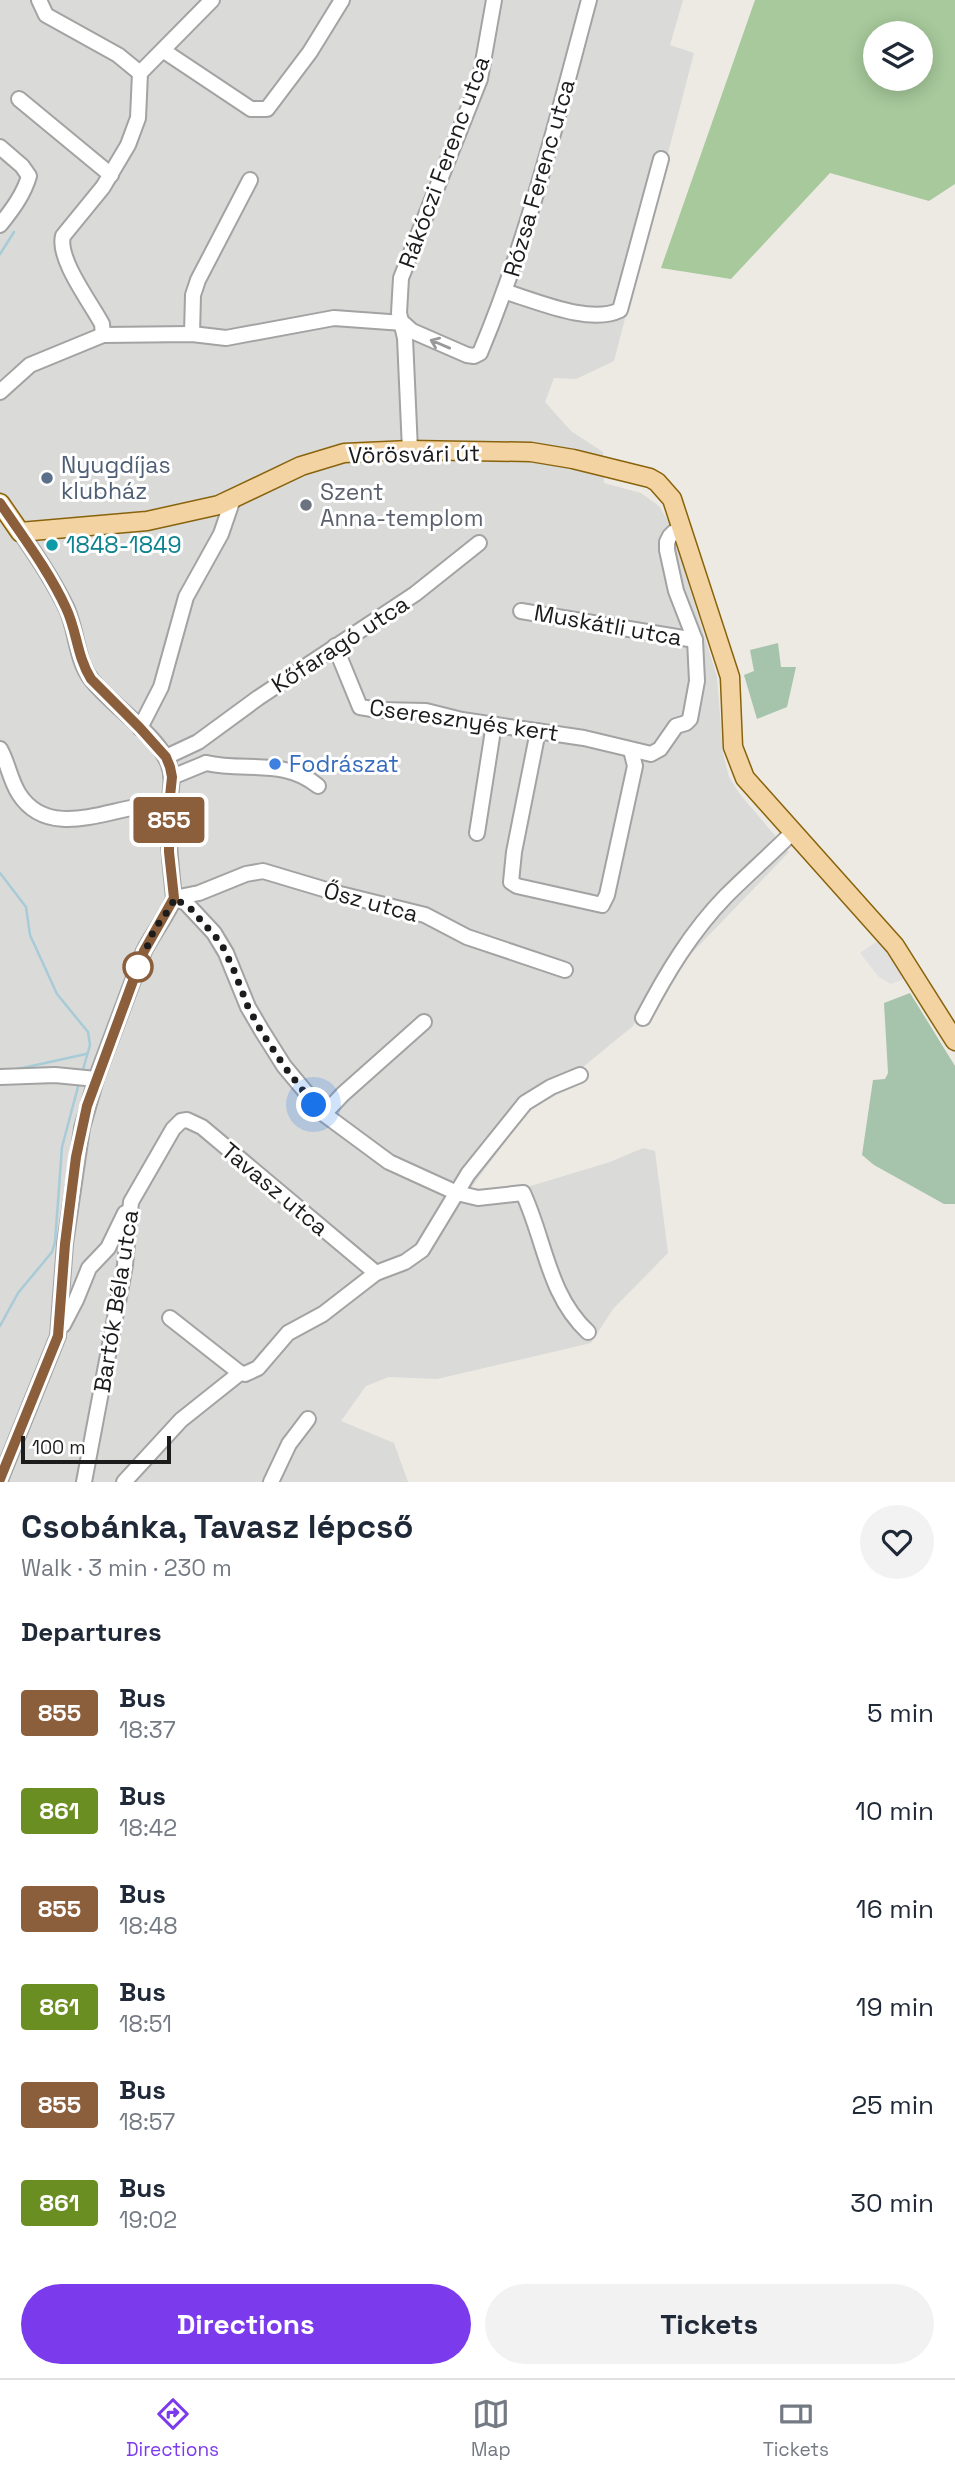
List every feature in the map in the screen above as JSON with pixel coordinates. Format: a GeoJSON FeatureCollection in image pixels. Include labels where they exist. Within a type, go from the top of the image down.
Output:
{"type":"FeatureCollection","features":[{"type":"Feature","properties":{"kind":"main road","name":"Vörösvári út"},"geometry":{"type":"LineString","coordinates":[[20,532],[147,521],[219,505],[315,461],[344,453],[410,450],[531,452],[650,478],[672,499],[730,677],[733,747],[738,763],[754,789],[895,946],[955,1041]]}},
{"type":"Feature","properties":{"kind":"main road"},"geometry":{"type":"LineString","coordinates":[[0,503],[20,532]]}},
{"type":"Feature","properties":{"kind":"street"},"geometry":{"type":"LineString","coordinates":[[39,0],[46,15],[118,55],[140,73]]}},
{"type":"Feature","properties":{"kind":"street"},"geometry":{"type":"LineString","coordinates":[[103,335],[102,324],[71,270],[61,241],[65,232],[98,194],[128,145],[138,118],[140,73],[212,0]]}},
{"type":"Feature","properties":{"kind":"street"},"geometry":{"type":"LineString","coordinates":[[164,51],[251,108],[267,109],[310,52],[342,0]]}},
{"type":"Feature","properties":{"kind":"street","name":"Rákóczi Ferenc utca"},"geometry":{"type":"LineString","coordinates":[[410,450],[402,323],[399,313],[401,278],[480,79],[494,0]]}},
{"type":"Feature","properties":{"kind":"street","name":"Rózsa Ferenc utca"},"geometry":{"type":"LineString","coordinates":[[402,323],[412,331],[467,355],[480,353],[506,292],[552,140],[589,0]]}},
{"type":"Feature","properties":{"kind":"street"},"geometry":{"type":"LineString","coordinates":[[19,99],[111,175]]}},
{"type":"Feature","properties":{"kind":"street"},"geometry":{"type":"LineString","coordinates":[[0,147],[22,166],[29,176],[0,225]]}},
{"type":"Feature","properties":{"kind":"street"},"geometry":{"type":"LineString","coordinates":[[506,292],[577,313],[604,315],[620,310],[661,159]]}},
{"type":"Feature","properties":{"kind":"street"},"geometry":{"type":"LineString","coordinates":[[192,334],[194,295],[198,280],[250,180]]}},
{"type":"Feature","properties":{"kind":"street"},"geometry":{"type":"LineString","coordinates":[[0,392],[30,365],[103,335],[192,334],[226,338],[334,318],[402,323]]}},
{"type":"Feature","properties":{"kind":"street"},"geometry":{"type":"LineString","coordinates":[[140,728],[161,687],[186,597],[221,534],[233,499]]}},
{"type":"Feature","properties":{"kind":"street"},"geometry":{"type":"LineString","coordinates":[[538,731],[514,852],[511,882],[517,886],[602,905],[607,895],[635,766],[631,750],[642,753],[656,752],[676,726],[687,723],[690,719],[696,681],[695,640],[676,591],[667,550],[670,536],[683,530]]}},
{"type":"Feature","properties":{"kind":"street"},"geometry":{"type":"LineString","coordinates":[[20,532],[67,610],[84,667],[102,692],[166,757],[172,777],[169,852],[174,898],[144,951],[86,1077],[65,1244],[58,1336]]}},
{"type":"Feature","properties":{"kind":"street","name":"Kőfaragó utca"},"geometry":{"type":"LineString","coordinates":[[166,757],[198,742],[335,646],[415,594],[479,543]]}},
{"type":"Feature","properties":{"kind":"street","name":"Muskátli utca"},"geometry":{"type":"LineString","coordinates":[[522,611],[695,640]]}},
{"type":"Feature","properties":{"kind":"street","name":"Cseresznyés kert"},"geometry":{"type":"LineString","coordinates":[[335,646],[360,708],[426,711],[584,738],[631,750]]}},
{"type":"Feature","properties":{"kind":"street"},"geometry":{"type":"LineString","coordinates":[[477,833],[494,724]]}},
{"type":"Feature","properties":{"kind":"street"},"geometry":{"type":"LineString","coordinates":[[198,742],[206,762]]}},
{"type":"Feature","properties":{"kind":"street"},"geometry":{"type":"LineString","coordinates":[[0,749],[20,795],[47,818],[73,820],[141,806],[169,806]]}},
{"type":"Feature","properties":{"kind":"street"},"geometry":{"type":"LineString","coordinates":[[172,777],[206,762],[251,768],[270,765],[302,775],[318,786]]}},
{"type":"Feature","properties":{"kind":"street"},"geometry":{"type":"LineString","coordinates":[[643,1018],[667,973],[689,941],[725,897],[793,832]]}},
{"type":"Feature","properties":{"kind":"street","name":"Ősz utca"},"geometry":{"type":"LineString","coordinates":[[174,898],[199,893],[263,870],[340,894],[425,915],[467,937],[565,971]]}},
{"type":"Feature","properties":{"kind":"street"},"geometry":{"type":"LineString","coordinates":[[174,898],[186,903],[214,933],[261,1031],[284,1066],[324,1114],[389,1162],[457,1194],[478,1198],[523,1193],[562,1300],[575,1320],[588,1332]]}},
{"type":"Feature","properties":{"kind":"street"},"geometry":{"type":"LineString","coordinates":[[324,1114],[424,1022]]}},
{"type":"Feature","properties":{"kind":"street"},"geometry":{"type":"LineString","coordinates":[[170,1318],[240,1373],[245,1374],[258,1368],[288,1333],[323,1314],[376,1273],[405,1262],[422,1250],[480,1158],[526,1103],[547,1089],[580,1075]]}},
{"type":"Feature","properties":{"kind":"street"},"geometry":{"type":"LineString","coordinates":[[0,1077],[86,1077]]}},
{"type":"Feature","properties":{"kind":"street","name":"Tavasz utca"},"geometry":{"type":"LineString","coordinates":[[173,1129],[181,1121],[187,1120],[202,1127],[376,1273]]}},
{"type":"Feature","properties":{"kind":"street","name":"Bartók Béla utca"},"geometry":{"type":"LineString","coordinates":[[84,1482],[125,1265],[131,1202],[173,1129]]}},
{"type":"Feature","properties":{"kind":"street"},"geometry":{"type":"LineString","coordinates":[[0,1480],[58,1336],[89,1268],[108,1248],[131,1202]]}},
{"type":"Feature","properties":{"kind":"street"},"geometry":{"type":"LineString","coordinates":[[124,1482],[181,1420],[240,1373]]}},
{"type":"Feature","properties":{"kind":"street"},"geometry":{"type":"LineString","coordinates":[[271,1482],[289,1444],[308,1419]]}},
{"type":"Feature","properties":{"kind":"shaded area"},"geometry":{"type":"Polygon","coordinates":[[[0,0],[683,0],[670,45],[694,53],[614,361],[576,379],[554,378],[545,402],[571,431],[603,452],[604,483],[641,493],[659,506],[670,524],[717,677],[723,753],[729,777],[739,793],[789,852],[686,959],[676,954],[633,1026],[527,1113],[470,1189],[477,1192],[514,1191],[610,1162],[643,1148],[655,1151],[668,1253],[613,1309],[591,1343],[437,1379],[389,1377],[366,1386],[341,1421],[394,1443],[408,1482],[0,1482],[0,0]]]}},
{"type":"Feature","properties":{"kind":"shaded area"},"geometry":{"type":"Polygon","coordinates":[[[882,938],[912,976],[891,984],[879,977],[860,953],[882,938]]]}},
{"type":"Feature","properties":{"kind":"green space"},"geometry":{"type":"Polygon","coordinates":[[[755,0],[955,0],[955,184],[929,201],[830,173],[731,279],[661,268],[755,0]]]}},
{"type":"Feature","properties":{"kind":"green space"},"geometry":{"type":"Polygon","coordinates":[[[778,643],[781,667],[796,667],[787,707],[757,719],[744,675],[754,671],[750,650],[778,643]]]}},
{"type":"Feature","properties":{"kind":"green space"},"geometry":{"type":"Polygon","coordinates":[[[910,993],[955,1066],[955,1204],[944,1204],[874,1165],[862,1155],[873,1080],[885,1079],[888,1073],[884,1003],[910,993]]]}},
{"type":"Feature","properties":{"kind":"waterway"},"geometry":{"type":"LineString","coordinates":[[0,254],[14,232]]}},
{"type":"Feature","properties":{"kind":"waterway"},"geometry":{"type":"LineString","coordinates":[[0,873],[26,907],[30,935],[57,994],[88,1032],[90,1045],[82,1073]]}},
{"type":"Feature","properties":{"kind":"waterway"},"geometry":{"type":"LineString","coordinates":[[18,1069],[86,1054]]}},
{"type":"Feature","properties":{"kind":"waterway"},"geometry":{"type":"LineString","coordinates":[[0,1326],[18,1293],[52,1252],[62,1147],[79,1083]]}},
{"type":"Feature","properties":{"kind":"bus line","name":"855"},"geometry":{"type":"LineString","coordinates":[[0,503],[58,592],[73,627],[84,667],[91,679],[166,757],[172,777],[169,852],[174,898],[144,951],[87,1106],[76,1157],[65,1244],[58,1336],[0,1479]]}},
{"type":"Feature","properties":{"kind":"place","name":"Nyugdíjas klubház"},"geometry":{"type":"Point","coordinates":[47,478]}},
{"type":"Feature","properties":{"kind":"place","name":"Szent Anna-templom"},"geometry":{"type":"Point","coordinates":[306,505]}},
{"type":"Feature","properties":{"kind":"place","name":"1848-1849"},"geometry":{"type":"Point","coordinates":[52,545]}},
{"type":"Feature","properties":{"kind":"place","name":"Fodrászat"},"geometry":{"type":"Point","coordinates":[275,764]}},
{"type":"Feature","properties":{"kind":"route"},"geometry":{"type":"LineString","coordinates":[[138,967],[136,974],[154,930],[174,898],[186,903],[221,943],[261,1031],[314,1105]]}}]}
